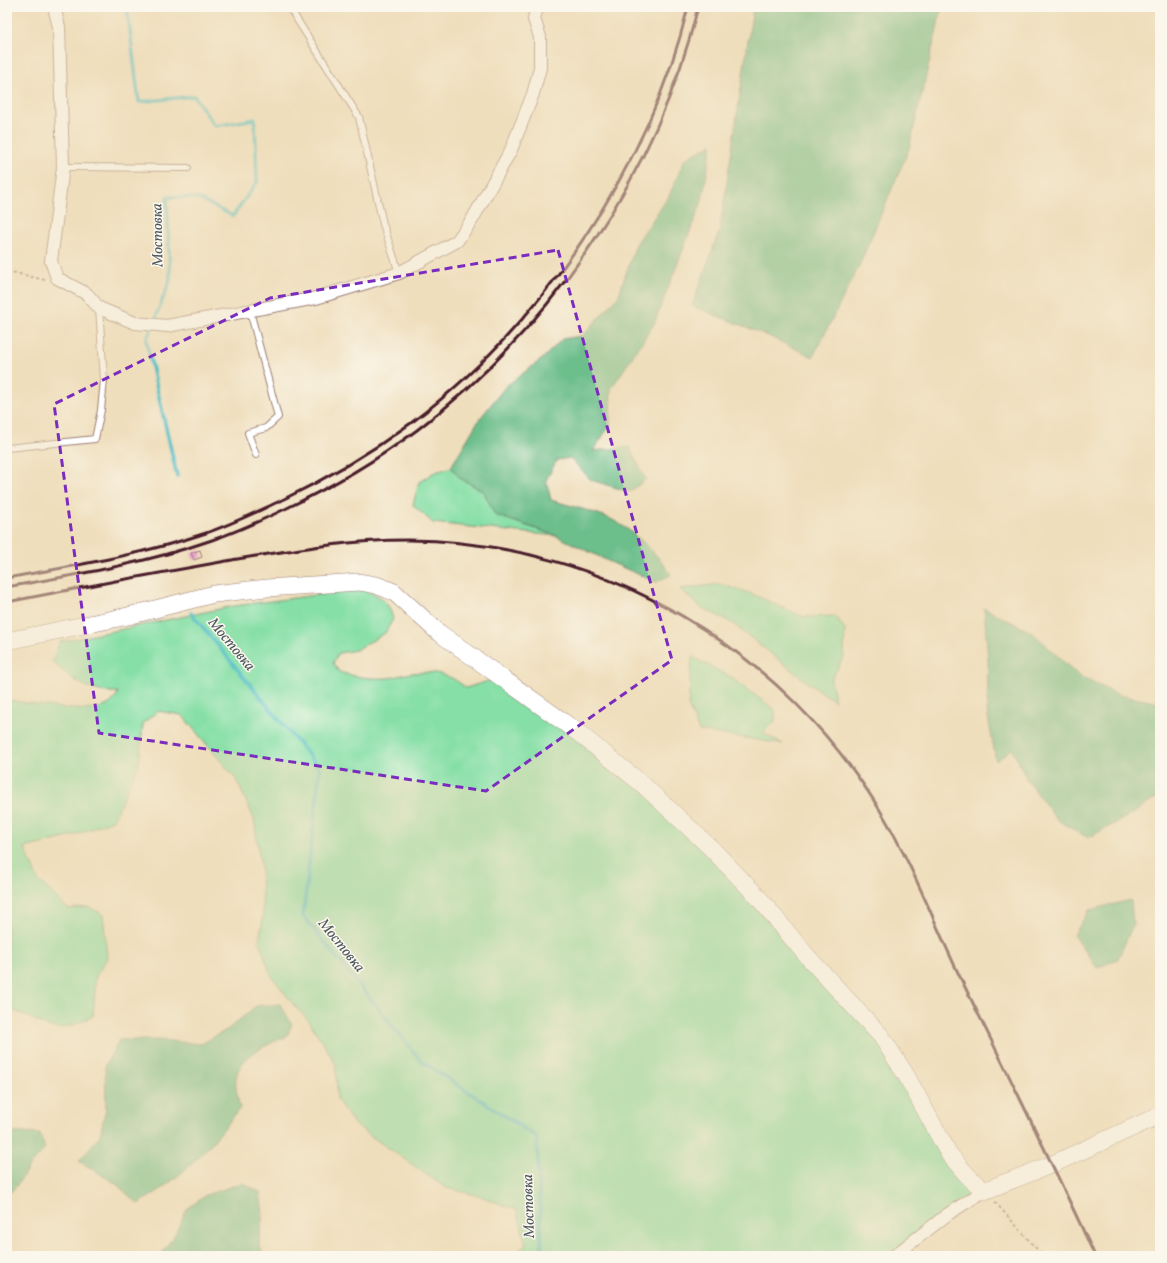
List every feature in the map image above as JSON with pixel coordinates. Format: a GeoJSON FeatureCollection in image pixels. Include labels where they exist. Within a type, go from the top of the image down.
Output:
{"type":"FeatureCollection","features":[{"type":"Feature","properties":{"kind":"street"},"geometry":{"type":"LineString","coordinates":[[54,7],[59,27],[63,167],[52,262],[58,278],[87,294],[99,308],[135,323],[167,326],[316,298],[399,273],[457,241],[472,220],[511,150],[533,94],[540,68],[540,37],[533,11]]}},
{"type":"Feature","properties":{"kind":"street"},"geometry":{"type":"LineString","coordinates":[[7,641],[128,616],[214,594],[267,588],[359,582],[376,585],[394,592],[438,632],[576,731],[635,778],[711,848],[758,897],[806,955],[881,1036],[906,1075],[949,1154],[967,1175],[984,1191]]}},
{"type":"Feature","properties":{"kind":"street"},"geometry":{"type":"LineString","coordinates":[[894,1256],[948,1214],[984,1191],[1053,1164],[1160,1115]]}},
{"type":"Feature","properties":{"kind":"lane"},"geometry":{"type":"LineString","coordinates":[[289,7],[359,117],[383,224],[399,273]]}},
{"type":"Feature","properties":{"kind":"lane"},"geometry":{"type":"LineString","coordinates":[[63,167],[188,168]]}},
{"type":"Feature","properties":{"kind":"lane"},"geometry":{"type":"LineString","coordinates":[[7,448],[95,439],[101,410],[104,380],[99,308]]}},
{"type":"Feature","properties":{"kind":"lane"},"geometry":{"type":"LineString","coordinates":[[250,311],[278,417],[266,428],[248,433],[256,455]]}},
{"type":"Feature","properties":{"kind":"path"},"geometry":{"type":"LineString","coordinates":[[7,271],[45,280],[58,278]]}},
{"type":"Feature","properties":{"kind":"path"},"geometry":{"type":"LineString","coordinates":[[984,1191],[1043,1256]]}},
{"type":"Feature","properties":{"kind":"highlighted area"},"geometry":{"type":"Polygon","coordinates":[[[558,250],[672,660],[486,791],[99,733],[54,404],[270,298],[558,250]]]}},
{"type":"Feature","properties":{"kind":"green space"},"geometry":{"type":"Polygon","coordinates":[[[753,7],[942,7],[909,149],[859,266],[813,357],[766,335],[692,306],[720,229],[753,7]]]}},
{"type":"Feature","properties":{"kind":"green space"},"geometry":{"type":"Polygon","coordinates":[[[712,144],[702,201],[654,324],[611,389],[610,425],[593,451],[629,447],[646,479],[630,492],[591,480],[570,458],[557,460],[546,480],[551,500],[613,520],[642,541],[658,557],[671,575],[656,582],[557,536],[495,515],[484,492],[460,478],[451,467],[478,421],[506,386],[541,360],[562,339],[582,336],[618,297],[636,244],[669,196],[685,159],[712,144]]]}},
{"type":"Feature","properties":{"kind":"green space"},"geometry":{"type":"Polygon","coordinates":[[[451,467],[460,478],[484,492],[495,515],[557,536],[433,523],[413,505],[419,482],[433,473],[451,467]]]}},
{"type":"Feature","properties":{"kind":"green space"},"geometry":{"type":"Polygon","coordinates":[[[719,584],[750,593],[804,617],[835,616],[845,629],[844,656],[831,680],[835,701],[808,683],[732,623],[702,608],[680,589],[719,584]]]}},
{"type":"Feature","properties":{"kind":"green space"},"geometry":{"type":"Polygon","coordinates":[[[361,589],[382,599],[388,606],[393,619],[385,633],[356,650],[339,653],[333,663],[339,672],[357,676],[388,678],[412,673],[427,672],[447,676],[466,688],[501,677],[641,783],[860,1011],[949,1154],[984,1191],[894,1256],[512,1256],[526,1245],[517,1210],[480,1196],[446,1188],[355,1125],[337,1100],[336,1064],[309,1021],[292,1003],[271,975],[259,940],[263,918],[261,868],[254,819],[236,779],[182,715],[158,711],[143,723],[139,764],[113,820],[73,836],[25,848],[38,880],[68,909],[88,907],[103,914],[107,958],[96,976],[93,1016],[69,1026],[55,1028],[13,1010],[7,1009],[7,700],[70,709],[94,709],[108,705],[116,697],[118,692],[99,691],[82,684],[66,674],[52,661],[60,642],[234,606],[361,589]]]}},
{"type":"Feature","properties":{"kind":"green space"},"geometry":{"type":"Polygon","coordinates":[[[984,608],[1033,633],[1079,676],[1119,695],[1160,703],[1160,795],[1134,813],[1088,838],[1056,819],[1026,778],[1012,749],[996,761],[987,711],[988,661],[984,608]]]}},
{"type":"Feature","properties":{"kind":"green space"},"geometry":{"type":"Polygon","coordinates":[[[692,657],[729,676],[775,710],[775,721],[763,733],[783,744],[699,731],[688,705],[692,657]]]}},
{"type":"Feature","properties":{"kind":"green space"},"geometry":{"type":"Polygon","coordinates":[[[1131,900],[1133,925],[1118,959],[1097,968],[1074,935],[1089,910],[1131,900]]]}},
{"type":"Feature","properties":{"kind":"green space"},"geometry":{"type":"Polygon","coordinates":[[[280,1004],[292,1024],[287,1036],[263,1047],[248,1057],[242,1064],[238,1071],[236,1080],[240,1108],[194,1162],[168,1184],[138,1204],[115,1183],[79,1161],[100,1135],[106,1108],[105,1066],[119,1040],[160,1040],[201,1044],[228,1029],[256,1006],[280,1004]]]}},
{"type":"Feature","properties":{"kind":"green space"},"geometry":{"type":"Polygon","coordinates":[[[7,1132],[40,1134],[45,1149],[30,1165],[18,1184],[7,1196],[7,1132]]]}},
{"type":"Feature","properties":{"kind":"green space"},"geometry":{"type":"Polygon","coordinates":[[[242,1183],[260,1192],[263,1213],[259,1242],[263,1256],[160,1256],[175,1234],[187,1209],[206,1195],[242,1183]]]}},
{"type":"Feature","properties":{"kind":"building"},"geometry":{"type":"Polygon","coordinates":[[[200,550],[202,557],[194,560],[191,553],[200,550]]]}},
{"type":"Feature","properties":{"kind":"waterway","name":"Мостовка"},"geometry":{"type":"LineString","coordinates":[[127,7],[139,102],[194,96],[215,126],[255,119],[257,182],[233,216],[197,198],[167,197],[170,280],[154,322]]}},
{"type":"Feature","properties":{"kind":"waterway","name":"Мостовка"},"geometry":{"type":"LineString","coordinates":[[152,328],[146,340],[177,476]]}},
{"type":"Feature","properties":{"kind":"waterway","name":"Мостовка"},"geometry":{"type":"LineString","coordinates":[[191,613],[320,769],[303,916],[421,1061],[537,1137],[542,1256]]}},
{"type":"Feature","properties":{"kind":"railway"},"geometry":{"type":"LineString","coordinates":[[7,578],[157,548],[182,541],[235,522],[297,493],[364,455],[411,423],[459,384],[504,339],[546,290],[584,238],[618,182],[647,125],[671,66],[688,7]]}},
{"type":"Feature","properties":{"kind":"railway"},"geometry":{"type":"LineString","coordinates":[[7,587],[109,568],[159,556],[219,538],[247,526],[285,509],[353,473],[417,430],[466,390],[512,344],[554,295],[593,242],[627,186],[656,128],[680,68],[698,7]]}},
{"type":"Feature","properties":{"kind":"railway"},"geometry":{"type":"LineString","coordinates":[[7,602],[176,570],[298,549],[386,540],[408,540],[480,545],[551,560],[618,584],[682,616],[741,656],[795,703],[843,757],[884,817],[916,878],[953,962],[1047,1153],[1095,1256]]}}]}
